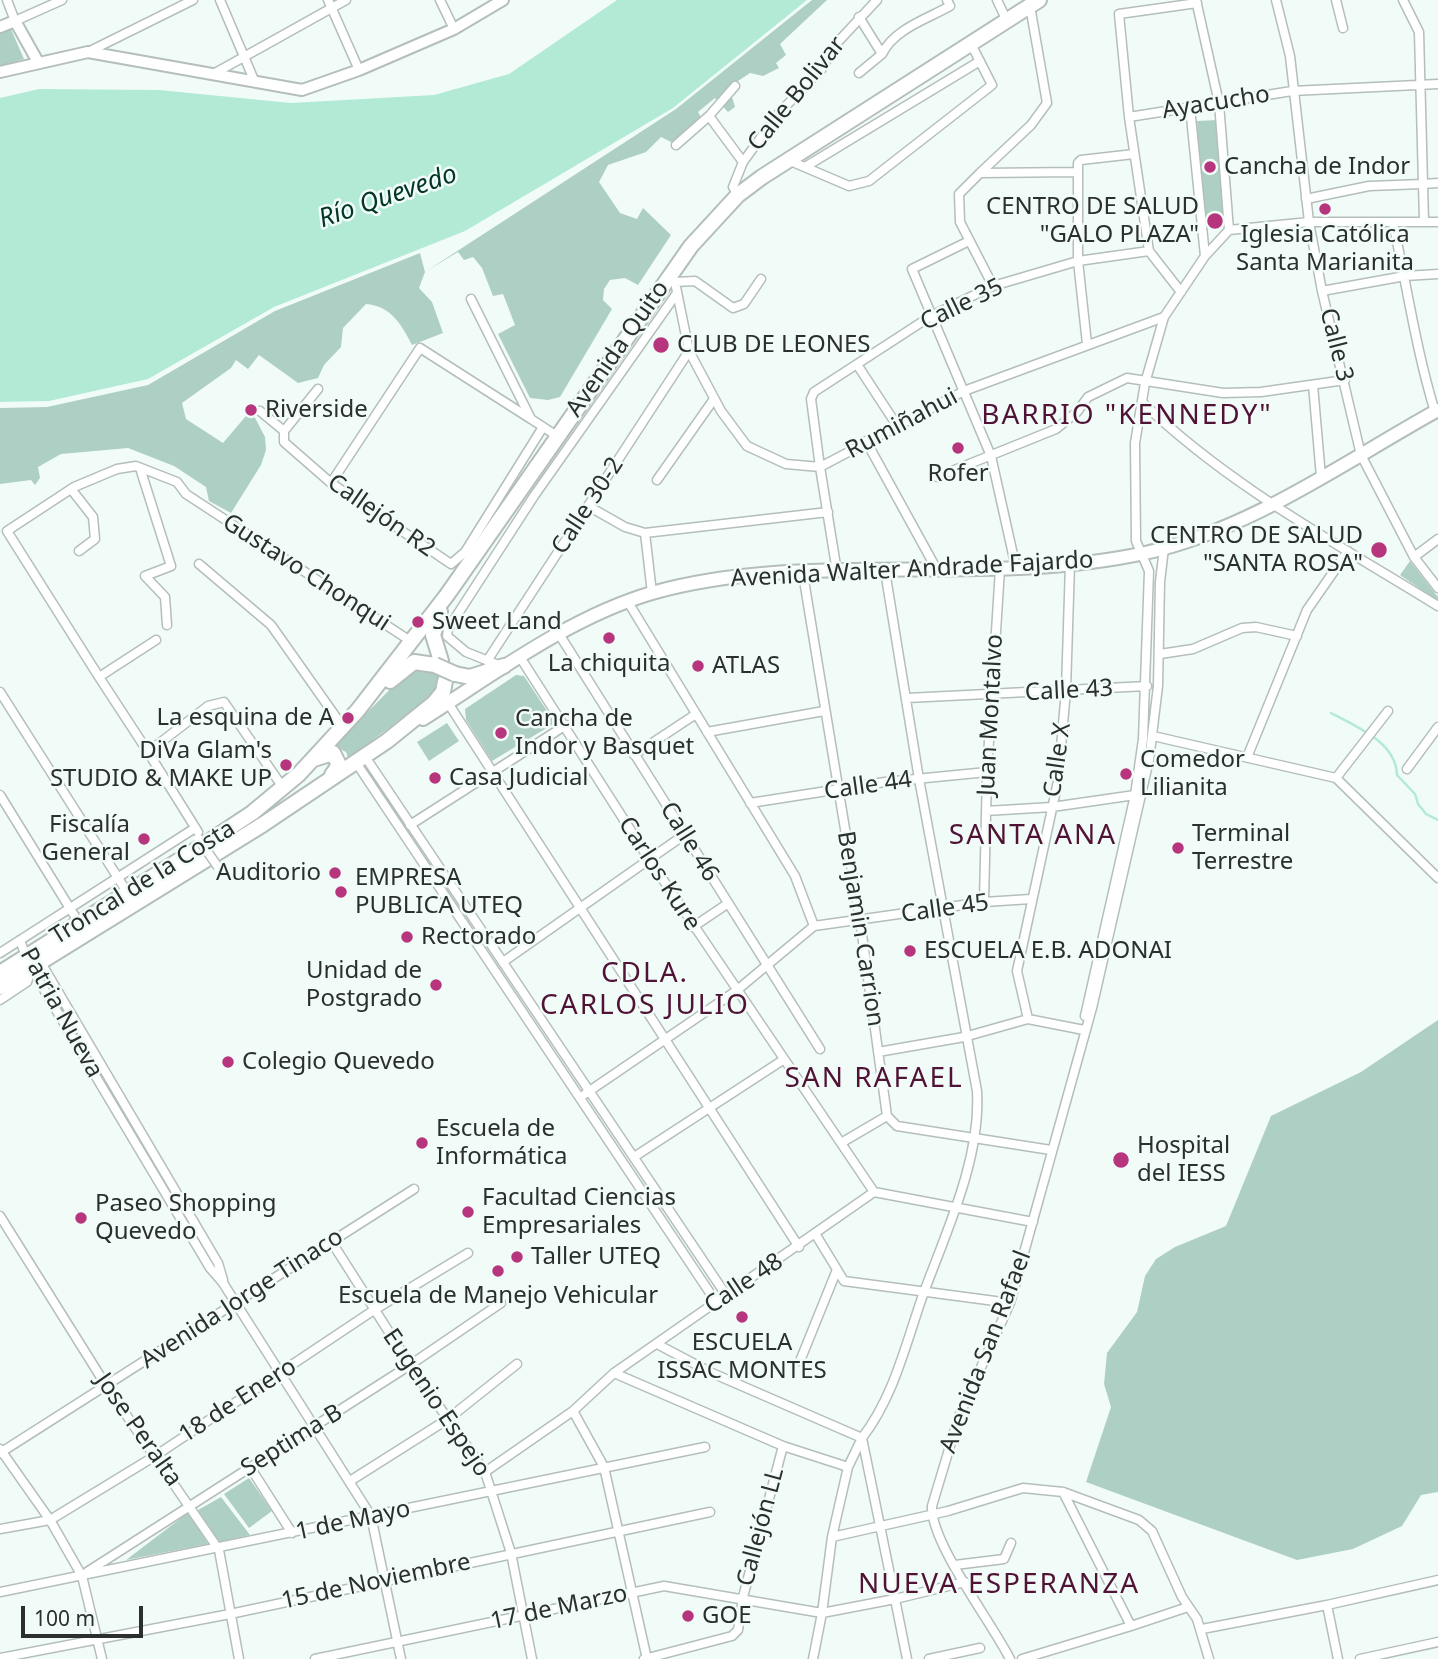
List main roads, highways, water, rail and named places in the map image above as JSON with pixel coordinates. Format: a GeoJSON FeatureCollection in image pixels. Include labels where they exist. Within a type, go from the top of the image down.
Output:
{"type":"FeatureCollection","features":[{"type":"Feature","properties":{"kind":"highway","name":"Avenida Quito"},"geometry":{"type":"LineString","coordinates":[[284,789],[358,710],[445,601],[557,436],[712,221],[738,195],[788,160],[1034,3]]}},
{"type":"Feature","properties":{"kind":"highway"},"geometry":{"type":"LineString","coordinates":[[445,601],[433,631],[438,663],[450,678]]}},
{"type":"Feature","properties":{"kind":"highway"},"geometry":{"type":"LineString","coordinates":[[358,710],[409,664],[438,663]]}},
{"type":"Feature","properties":{"kind":"highway"},"geometry":{"type":"LineString","coordinates":[[450,678],[470,677],[504,666]]}},
{"type":"Feature","properties":{"kind":"highway"},"geometry":{"type":"LineString","coordinates":[[387,741],[434,703],[450,678]]}},
{"type":"Feature","properties":{"kind":"highway","name":"Avenida Walter Andrade Fajardo"},"geometry":{"type":"LineString","coordinates":[[286,809],[387,741]]}},
{"type":"Feature","properties":{"kind":"highway"},"geometry":{"type":"LineString","coordinates":[[310,761],[326,753],[336,756],[339,765],[326,780]]}},
{"type":"Feature","properties":{"kind":"highway","name":"Troncal de la Costa"},"geometry":{"type":"LineString","coordinates":[[0,987],[79,923],[127,892],[200,837],[284,789]]}},
{"type":"Feature","properties":{"kind":"highway","name":"Troncal de la Costa"},"geometry":{"type":"LineString","coordinates":[[0,973],[33,959],[286,809]]}},
{"type":"Feature","properties":{"kind":"main road"},"geometry":{"type":"LineString","coordinates":[[0,72],[89,52],[302,90],[359,70],[454,29],[503,0]]}},
{"type":"Feature","properties":{"kind":"main road"},"geometry":{"type":"LineString","coordinates":[[0,27],[15,20],[38,62]]}},
{"type":"Feature","properties":{"kind":"main road","name":"Avenida Walter Andrade Fajardo"},"geometry":{"type":"LineString","coordinates":[[387,741],[559,634],[652,593],[715,581],[803,574],[1000,569],[1070,564],[1164,548],[1272,505],[1436,411]]}},
{"type":"Feature","properties":{"kind":"water","name":"Río Quevedo"},"geometry":{"type":"Polygon","coordinates":[[[617,0],[807,0],[673,108],[465,231],[274,307],[148,379],[49,401],[0,402],[0,98],[39,89],[159,90],[291,103],[434,95],[509,74],[617,0]]]}},
{"type":"Feature","properties":{"kind":"waterway"},"geometry":{"type":"LineString","coordinates":[[1331,713],[1363,730],[1383,745],[1395,763],[1397,775],[1415,794],[1418,804],[1426,814],[1438,820]]}},
{"type":"Feature","properties":{"kind":"place","name":"Cancha de Indor"},"geometry":{"type":"Point","coordinates":[1210,167]}},
{"type":"Feature","properties":{"kind":"place","name":"Iglesia Católica Santa Marianita"},"geometry":{"type":"Point","coordinates":[1325,209]}},
{"type":"Feature","properties":{"kind":"place","name":"CENTRO DE SALUD \"GALO PLAZA\""},"geometry":{"type":"Point","coordinates":[1215,221]}},
{"type":"Feature","properties":{"kind":"place","name":"CLUB DE LEONES"},"geometry":{"type":"Point","coordinates":[661,345]}},
{"type":"Feature","properties":{"kind":"place","name":"Riverside"},"geometry":{"type":"Point","coordinates":[251,410]}},
{"type":"Feature","properties":{"kind":"place","name":"Rofer"},"geometry":{"type":"Point","coordinates":[958,448]}},
{"type":"Feature","properties":{"kind":"place","name":"CENTRO DE SALUD \"SANTA ROSA\""},"geometry":{"type":"Point","coordinates":[1379,550]}},
{"type":"Feature","properties":{"kind":"place","name":"Sweet Land"},"geometry":{"type":"Point","coordinates":[418,622]}},
{"type":"Feature","properties":{"kind":"place","name":"La chiquita"},"geometry":{"type":"Point","coordinates":[609,638]}},
{"type":"Feature","properties":{"kind":"place","name":"ATLAS"},"geometry":{"type":"Point","coordinates":[698,666]}},
{"type":"Feature","properties":{"kind":"place","name":"La esquina de A"},"geometry":{"type":"Point","coordinates":[348,718]}},
{"type":"Feature","properties":{"kind":"place","name":"Cancha de Indor y Basquet"},"geometry":{"type":"Point","coordinates":[501,733]}},
{"type":"Feature","properties":{"kind":"place","name":"DiVa Glam's STUDIO & MAKE UP"},"geometry":{"type":"Point","coordinates":[286,765]}},
{"type":"Feature","properties":{"kind":"place","name":"Comedor Lilianita"},"geometry":{"type":"Point","coordinates":[1126,774]}},
{"type":"Feature","properties":{"kind":"place","name":"Casa Judicial"},"geometry":{"type":"Point","coordinates":[435,778]}},
{"type":"Feature","properties":{"kind":"place","name":"Fiscalía General"},"geometry":{"type":"Point","coordinates":[144,839]}},
{"type":"Feature","properties":{"kind":"place","name":"Terminal Terrestre"},"geometry":{"type":"Point","coordinates":[1178,848]}},
{"type":"Feature","properties":{"kind":"place","name":"Auditorio"},"geometry":{"type":"Point","coordinates":[335,873]}},
{"type":"Feature","properties":{"kind":"place","name":"EMPRESA PUBLICA UTEQ"},"geometry":{"type":"Point","coordinates":[341,892]}},
{"type":"Feature","properties":{"kind":"place","name":"Rectorado"},"geometry":{"type":"Point","coordinates":[407,937]}},
{"type":"Feature","properties":{"kind":"place","name":"ESCUELA E.B. ADONAI"},"geometry":{"type":"Point","coordinates":[910,951]}},
{"type":"Feature","properties":{"kind":"place","name":"Unidad de Postgrado"},"geometry":{"type":"Point","coordinates":[436,985]}},
{"type":"Feature","properties":{"kind":"place","name":"Colegio Quevedo"},"geometry":{"type":"Point","coordinates":[228,1062]}},
{"type":"Feature","properties":{"kind":"place","name":"Escuela de Informática"},"geometry":{"type":"Point","coordinates":[422,1143]}},
{"type":"Feature","properties":{"kind":"place","name":"Hospital del IESS"},"geometry":{"type":"Point","coordinates":[1121,1160]}},
{"type":"Feature","properties":{"kind":"place","name":"Facultad Ciencias Empresariales"},"geometry":{"type":"Point","coordinates":[468,1212]}},
{"type":"Feature","properties":{"kind":"place","name":"Paseo Shopping Quevedo"},"geometry":{"type":"Point","coordinates":[81,1218]}},
{"type":"Feature","properties":{"kind":"place","name":"Taller UTEQ"},"geometry":{"type":"Point","coordinates":[517,1257]}},
{"type":"Feature","properties":{"kind":"place","name":"Escuela de Manejo Vehicular"},"geometry":{"type":"Point","coordinates":[498,1271]}},
{"type":"Feature","properties":{"kind":"place","name":"ESCUELA ISSAC MONTES"},"geometry":{"type":"Point","coordinates":[742,1317]}},
{"type":"Feature","properties":{"kind":"place","name":"GOE"},"geometry":{"type":"Point","coordinates":[688,1616]}},
{"type":"Feature","properties":{"kind":"district","name":"BARRIO \"KENNEDY\""},"geometry":{"type":"Point","coordinates":[1127,416]}},
{"type":"Feature","properties":{"kind":"district","name":"SANTA ANA"},"geometry":{"type":"Point","coordinates":[1033,836]}},
{"type":"Feature","properties":{"kind":"district","name":"CDLA. CARLOS JULIO"},"geometry":{"type":"Point","coordinates":[645,990]}},
{"type":"Feature","properties":{"kind":"district","name":"SAN RAFAEL"},"geometry":{"type":"Point","coordinates":[874,1079]}},
{"type":"Feature","properties":{"kind":"district","name":"NUEVA ESPERANZA"},"geometry":{"type":"Point","coordinates":[999,1585]}}]}
